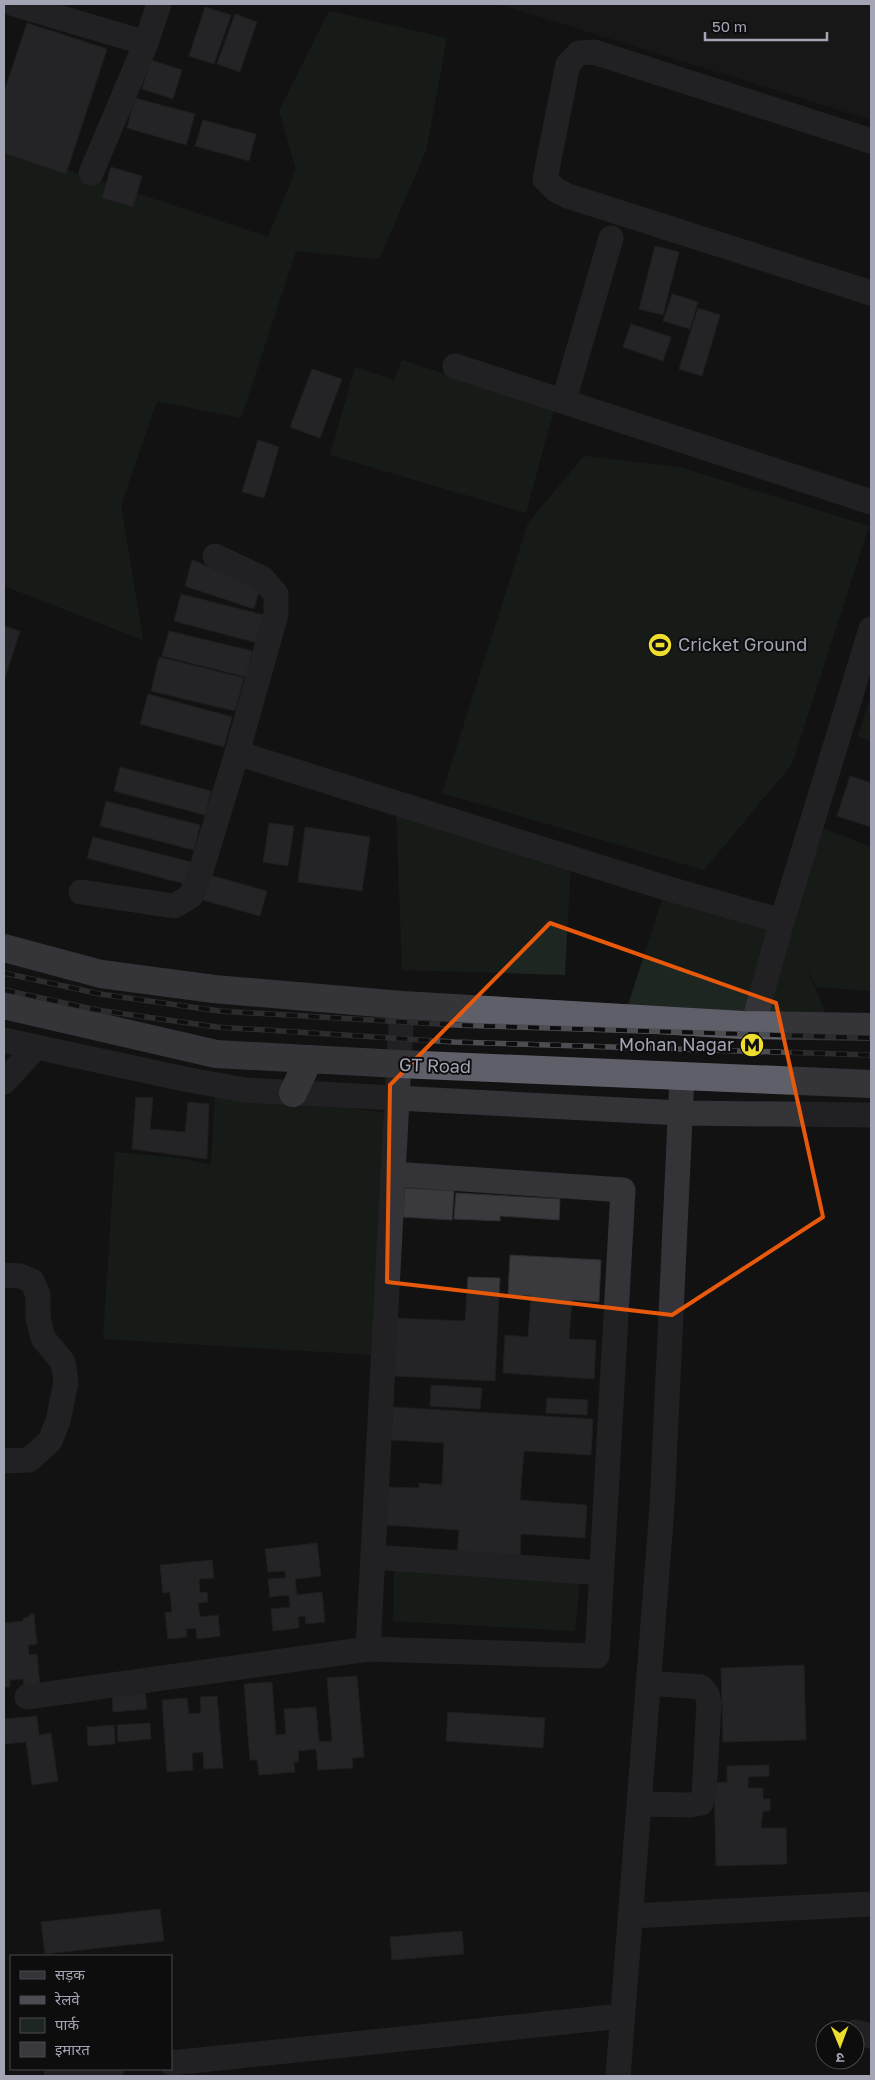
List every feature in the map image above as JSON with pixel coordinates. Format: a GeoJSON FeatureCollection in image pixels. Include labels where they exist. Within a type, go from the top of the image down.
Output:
{"type":"FeatureCollection","features":[{"type":"Feature","properties":{"kind":"highway"},"geometry":{"type":"LineString","coordinates":[[4,948],[101,974],[214,988],[402,1005],[753,1025],[871,1027]]}},
{"type":"Feature","properties":{"kind":"highway","name":"GT Road"},"geometry":{"type":"LineString","coordinates":[[4,1005],[216,1054],[682,1077],[871,1084]]}},
{"type":"Feature","properties":{"kind":"highway"},"geometry":{"type":"LineString","coordinates":[[293,1093],[309,1059]]}},
{"type":"Feature","properties":{"kind":"street"},"geometry":{"type":"LineString","coordinates":[[14,4],[146,43]]}},
{"type":"Feature","properties":{"kind":"street"},"geometry":{"type":"LineString","coordinates":[[92,173],[146,43],[159,4]]}},
{"type":"Feature","properties":{"kind":"street"},"geometry":{"type":"LineString","coordinates":[[871,141],[594,52],[579,53],[568,64],[545,179],[556,190],[568,196],[871,293]]}},
{"type":"Feature","properties":{"kind":"street"},"geometry":{"type":"LineString","coordinates":[[564,400],[612,238]]}},
{"type":"Feature","properties":{"kind":"street"},"geometry":{"type":"LineString","coordinates":[[456,366],[871,502]]}},
{"type":"Feature","properties":{"kind":"street"},"geometry":{"type":"LineString","coordinates":[[81,892],[174,906],[191,896],[200,874],[237,753],[276,614],[276,594],[262,578],[215,556]]}},
{"type":"Feature","properties":{"kind":"street"},"geometry":{"type":"LineString","coordinates":[[753,1025],[782,920],[871,629]]}},
{"type":"Feature","properties":{"kind":"street"},"geometry":{"type":"LineString","coordinates":[[237,753],[666,888],[782,920]]}},
{"type":"Feature","properties":{"kind":"street"},"geometry":{"type":"LineString","coordinates":[[368,1649],[402,1005]]}},
{"type":"Feature","properties":{"kind":"street"},"geometry":{"type":"LineString","coordinates":[[4,1040],[184,1079],[245,1090],[680,1114],[871,1115]]}},
{"type":"Feature","properties":{"kind":"street"},"geometry":{"type":"LineString","coordinates":[[4,1082],[36,1047]]}},
{"type":"Feature","properties":{"kind":"street"},"geometry":{"type":"LineString","coordinates":[[618,2076],[662,1507],[682,1077]]}},
{"type":"Feature","properties":{"kind":"street"},"geometry":{"type":"LineString","coordinates":[[27,1697],[368,1649],[597,1656],[600,1572],[624,1190],[393,1174]]}},
{"type":"Feature","properties":{"kind":"street"},"geometry":{"type":"LineString","coordinates":[[4,1275],[20,1276],[32,1281],[38,1295],[38,1318],[43,1338],[63,1362],[66,1382],[58,1421],[50,1441],[29,1460],[4,1461]]}},
{"type":"Feature","properties":{"kind":"street"},"geometry":{"type":"LineString","coordinates":[[373,1557],[600,1572]]}},
{"type":"Feature","properties":{"kind":"street"},"geometry":{"type":"LineString","coordinates":[[639,1804],[690,1805],[701,1803],[704,1795],[709,1704],[707,1694],[701,1687],[648,1683]]}},
{"type":"Feature","properties":{"kind":"street"},"geometry":{"type":"LineString","coordinates":[[630,1916],[871,1904]]}},
{"type":"Feature","properties":{"kind":"street"},"geometry":{"type":"LineString","coordinates":[[172,2063],[622,2016]]}},
{"type":"Feature","properties":{"kind":"street"},"geometry":{"type":"LineString","coordinates":[[56,2076],[104,2070]]}},
{"type":"Feature","properties":{"kind":"highlighted area"},"geometry":{"type":"Polygon","coordinates":[[[550,923],[776,1003],[823,1217],[672,1315],[387,1282],[390,1085],[550,923]]]}},
{"type":"Feature","properties":{"kind":"shaded area"},"geometry":{"type":"Polygon","coordinates":[[[498,4],[871,4],[871,120],[498,4]]]}},
{"type":"Feature","properties":{"kind":"green space"},"geometry":{"type":"Polygon","coordinates":[[[329,11],[447,38],[426,151],[379,259],[296,251],[241,418],[157,401],[121,505],[143,640],[4,586],[4,149],[268,237],[296,169],[279,111],[329,11]]]}},
{"type":"Feature","properties":{"kind":"green space"},"geometry":{"type":"Polygon","coordinates":[[[402,360],[554,409],[526,513],[330,455],[355,367],[394,380],[402,360]]]}},
{"type":"Feature","properties":{"kind":"green space","name":"Cricket Ground"},"geometry":{"type":"Polygon","coordinates":[[[584,456],[680,467],[869,526],[792,764],[704,870],[442,793],[528,523],[584,456]]]}},
{"type":"Feature","properties":{"kind":"green space"},"geometry":{"type":"Polygon","coordinates":[[[871,695],[871,741],[858,736],[871,695]]]}},
{"type":"Feature","properties":{"kind":"green space"},"geometry":{"type":"Polygon","coordinates":[[[396,807],[571,859],[565,975],[402,970],[396,807]]]}},
{"type":"Feature","properties":{"kind":"green space"},"geometry":{"type":"Polygon","coordinates":[[[812,824],[871,847],[871,991],[816,987],[799,950],[831,1026],[624,1017],[666,888],[787,924],[812,824]]]}},
{"type":"Feature","properties":{"kind":"green space"},"geometry":{"type":"Polygon","coordinates":[[[215,1091],[387,1113],[374,1355],[103,1339],[115,1152],[180,1158],[211,1165],[215,1091]]]}},
{"type":"Feature","properties":{"kind":"green space"},"geometry":{"type":"Polygon","coordinates":[[[394,1568],[580,1579],[575,1631],[393,1621],[394,1568]]]}},
{"type":"Feature","properties":{"kind":"building"},"geometry":{"type":"Polygon","coordinates":[[[205,7],[231,15],[214,64],[189,56],[205,7]]]}},
{"type":"Feature","properties":{"kind":"building"},"geometry":{"type":"Polygon","coordinates":[[[235,14],[257,22],[240,72],[217,64],[235,14]]]}},
{"type":"Feature","properties":{"kind":"building"},"geometry":{"type":"Polygon","coordinates":[[[27,23],[107,49],[66,174],[4,153],[4,92],[27,23]]]}},
{"type":"Feature","properties":{"kind":"building"},"geometry":{"type":"Polygon","coordinates":[[[151,60],[182,70],[173,99],[142,89],[151,60]]]}},
{"type":"Feature","properties":{"kind":"building"},"geometry":{"type":"Polygon","coordinates":[[[135,98],[195,114],[186,145],[127,128],[135,98]]]}},
{"type":"Feature","properties":{"kind":"building"},"geometry":{"type":"Polygon","coordinates":[[[203,120],[256,134],[249,161],[195,146],[203,120]]]}},
{"type":"Feature","properties":{"kind":"building"},"geometry":{"type":"Polygon","coordinates":[[[111,167],[142,176],[133,207],[102,198],[111,167]]]}},
{"type":"Feature","properties":{"kind":"building"},"geometry":{"type":"Polygon","coordinates":[[[655,246],[679,252],[663,315],[639,309],[655,246]]]}},
{"type":"Feature","properties":{"kind":"building"},"geometry":{"type":"Polygon","coordinates":[[[672,294],[698,302],[690,329],[663,321],[672,294]]]}},
{"type":"Feature","properties":{"kind":"building"},"geometry":{"type":"Polygon","coordinates":[[[698,308],[720,315],[702,376],[679,369],[698,308]]]}},
{"type":"Feature","properties":{"kind":"building"},"geometry":{"type":"Polygon","coordinates":[[[631,324],[671,337],[663,361],[623,347],[631,324]]]}},
{"type":"Feature","properties":{"kind":"building"},"geometry":{"type":"Polygon","coordinates":[[[312,369],[342,379],[320,438],[290,427],[312,369]]]}},
{"type":"Feature","properties":{"kind":"building"},"geometry":{"type":"Polygon","coordinates":[[[258,440],[279,447],[264,498],[242,492],[258,440]]]}},
{"type":"Feature","properties":{"kind":"building"},"geometry":{"type":"Polygon","coordinates":[[[192,560],[260,588],[254,609],[185,586],[192,560]]]}},
{"type":"Feature","properties":{"kind":"building"},"geometry":{"type":"Polygon","coordinates":[[[181,594],[264,615],[257,643],[174,621],[181,594]]]}},
{"type":"Feature","properties":{"kind":"building"},"geometry":{"type":"Polygon","coordinates":[[[4,626],[20,631],[4,681],[4,626]]]}},
{"type":"Feature","properties":{"kind":"building"},"geometry":{"type":"Polygon","coordinates":[[[169,631],[252,651],[246,677],[162,656],[169,631]]]}},
{"type":"Feature","properties":{"kind":"building"},"geometry":{"type":"Polygon","coordinates":[[[159,657],[244,678],[235,711],[151,691],[159,657]]]}},
{"type":"Feature","properties":{"kind":"building"},"geometry":{"type":"Polygon","coordinates":[[[148,694],[232,717],[224,747],[140,724],[148,694]]]}},
{"type":"Feature","properties":{"kind":"building"},"geometry":{"type":"Polygon","coordinates":[[[120,767],[211,791],[205,815],[114,791],[120,767]]]}},
{"type":"Feature","properties":{"kind":"building"},"geometry":{"type":"Polygon","coordinates":[[[850,776],[871,783],[871,827],[837,816],[850,776]]]}},
{"type":"Feature","properties":{"kind":"building"},"geometry":{"type":"Polygon","coordinates":[[[106,801],[200,825],[194,850],[100,826],[106,801]]]}},
{"type":"Feature","properties":{"kind":"building"},"geometry":{"type":"Polygon","coordinates":[[[269,823],[294,826],[288,866],[263,862],[269,823]]]}},
{"type":"Feature","properties":{"kind":"building"},"geometry":{"type":"Polygon","coordinates":[[[305,827],[370,837],[362,891],[298,882],[305,827]]]}},
{"type":"Feature","properties":{"kind":"building"},"geometry":{"type":"Polygon","coordinates":[[[93,837],[191,862],[185,884],[87,858],[93,837]]]}},
{"type":"Feature","properties":{"kind":"building"},"geometry":{"type":"Polygon","coordinates":[[[206,874],[267,891],[260,916],[199,899],[206,874]]]}},
{"type":"Feature","properties":{"kind":"building"},"geometry":{"type":"Polygon","coordinates":[[[136,1097],[153,1098],[150,1129],[185,1132],[188,1102],[209,1104],[207,1159],[132,1149],[136,1097]]]}},
{"type":"Feature","properties":{"kind":"building"},"geometry":{"type":"Polygon","coordinates":[[[405,1188],[454,1191],[452,1220],[403,1217],[405,1188]]]}},
{"type":"Feature","properties":{"kind":"building"},"geometry":{"type":"Polygon","coordinates":[[[456,1193],[560,1199],[559,1220],[500,1216],[500,1221],[454,1219],[456,1193]]]}},
{"type":"Feature","properties":{"kind":"building"},"geometry":{"type":"Polygon","coordinates":[[[510,1255],[601,1260],[599,1302],[572,1300],[569,1339],[596,1340],[594,1379],[503,1373],[505,1335],[528,1337],[531,1296],[508,1295],[510,1255]]]}},
{"type":"Feature","properties":{"kind":"building"},"geometry":{"type":"Polygon","coordinates":[[[468,1277],[500,1278],[495,1381],[394,1376],[397,1318],[465,1321],[468,1277]]]}},
{"type":"Feature","properties":{"kind":"building"},"geometry":{"type":"Polygon","coordinates":[[[431,1385],[482,1388],[480,1409],[430,1406],[431,1385]]]}},
{"type":"Feature","properties":{"kind":"building"},"geometry":{"type":"Polygon","coordinates":[[[547,1398],[588,1400],[587,1415],[546,1413],[547,1398]]]}},
{"type":"Feature","properties":{"kind":"building"},"geometry":{"type":"Polygon","coordinates":[[[393,1407],[593,1419],[591,1455],[524,1451],[520,1500],[587,1505],[585,1538],[521,1534],[520,1560],[457,1556],[459,1530],[386,1525],[388,1487],[419,1488],[419,1483],[442,1485],[444,1443],[391,1440],[393,1407]]]}},
{"type":"Feature","properties":{"kind":"building"},"geometry":{"type":"Polygon","coordinates":[[[317,1543],[321,1576],[295,1579],[297,1595],[322,1592],[325,1622],[306,1624],[305,1616],[298,1617],[299,1628],[273,1631],[271,1609],[290,1607],[289,1595],[270,1597],[268,1579],[285,1578],[285,1571],[268,1572],[265,1549],[317,1543]]]}},
{"type":"Feature","properties":{"kind":"building"},"geometry":{"type":"Polygon","coordinates":[[[212,1560],[214,1578],[199,1579],[200,1593],[207,1592],[208,1602],[198,1603],[200,1617],[218,1615],[220,1636],[197,1639],[196,1628],[186,1629],[187,1637],[168,1639],[165,1613],[172,1612],[170,1592],[163,1593],[160,1565],[212,1560]]]}},
{"type":"Feature","properties":{"kind":"building"},"geometry":{"type":"Polygon","coordinates":[[[29,1614],[34,1614],[37,1644],[28,1645],[29,1655],[37,1654],[40,1687],[24,1686],[23,1679],[10,1680],[10,1687],[5,1687],[4,1690],[4,1623],[23,1621],[23,1618],[29,1617],[29,1614]]]}},
{"type":"Feature","properties":{"kind":"building"},"geometry":{"type":"Polygon","coordinates":[[[804,1665],[806,1740],[723,1742],[721,1668],[804,1665]]]}},
{"type":"Feature","properties":{"kind":"building"},"geometry":{"type":"Polygon","coordinates":[[[357,1676],[364,1757],[352,1758],[353,1768],[318,1770],[316,1749],[298,1751],[299,1762],[294,1762],[295,1772],[259,1775],[257,1760],[250,1760],[244,1684],[272,1682],[276,1735],[286,1734],[284,1709],[316,1707],[319,1742],[332,1741],[327,1678],[357,1676]]]}},
{"type":"Feature","properties":{"kind":"building"},"geometry":{"type":"Polygon","coordinates":[[[145,1689],[147,1709],[113,1712],[112,1692],[145,1689]]]}},
{"type":"Feature","properties":{"kind":"building"},"geometry":{"type":"Polygon","coordinates":[[[217,1696],[223,1768],[204,1769],[203,1752],[192,1753],[193,1770],[167,1772],[162,1700],[187,1698],[189,1714],[201,1713],[200,1697],[217,1696]]]}},
{"type":"Feature","properties":{"kind":"building"},"geometry":{"type":"Polygon","coordinates":[[[448,1712],[545,1718],[543,1748],[446,1741],[448,1712]]]}},
{"type":"Feature","properties":{"kind":"building"},"geometry":{"type":"Polygon","coordinates":[[[37,1716],[39,1735],[51,1733],[58,1781],[32,1785],[26,1742],[4,1744],[4,1719],[37,1716]]]}},
{"type":"Feature","properties":{"kind":"building"},"geometry":{"type":"Polygon","coordinates":[[[150,1723],[151,1739],[118,1742],[117,1725],[150,1723]]]}},
{"type":"Feature","properties":{"kind":"building"},"geometry":{"type":"Polygon","coordinates":[[[114,1725],[115,1744],[88,1746],[87,1727],[114,1725]]]}},
{"type":"Feature","properties":{"kind":"building"},"geometry":{"type":"Polygon","coordinates":[[[769,1765],[769,1776],[748,1777],[748,1788],[763,1788],[763,1799],[770,1799],[770,1811],[763,1811],[761,1828],[786,1828],[787,1864],[716,1866],[714,1783],[727,1782],[727,1766],[769,1765]]]}},
{"type":"Feature","properties":{"kind":"building"},"geometry":{"type":"Polygon","coordinates":[[[160,1909],[164,1941],[45,1954],[41,1922],[160,1909]]]}},
{"type":"Feature","properties":{"kind":"building"},"geometry":{"type":"Polygon","coordinates":[[[462,1931],[464,1954],[392,1960],[390,1937],[462,1931]]]}},
{"type":"Feature","properties":{"kind":"railway"},"geometry":{"type":"LineString","coordinates":[[4,973],[100,994],[219,1011],[455,1025],[871,1038]]}},
{"type":"Feature","properties":{"kind":"railway"},"geometry":{"type":"LineString","coordinates":[[4,990],[97,1010],[217,1027],[454,1042],[871,1055]]}},
{"type":"Feature","properties":{"kind":"place","name":"Cricket Ground"},"geometry":{"type":"Point","coordinates":[660,645]}},
{"type":"Feature","properties":{"kind":"place","name":"Mohan Nagar"},"geometry":{"type":"Point","coordinates":[752,1045]}}]}
